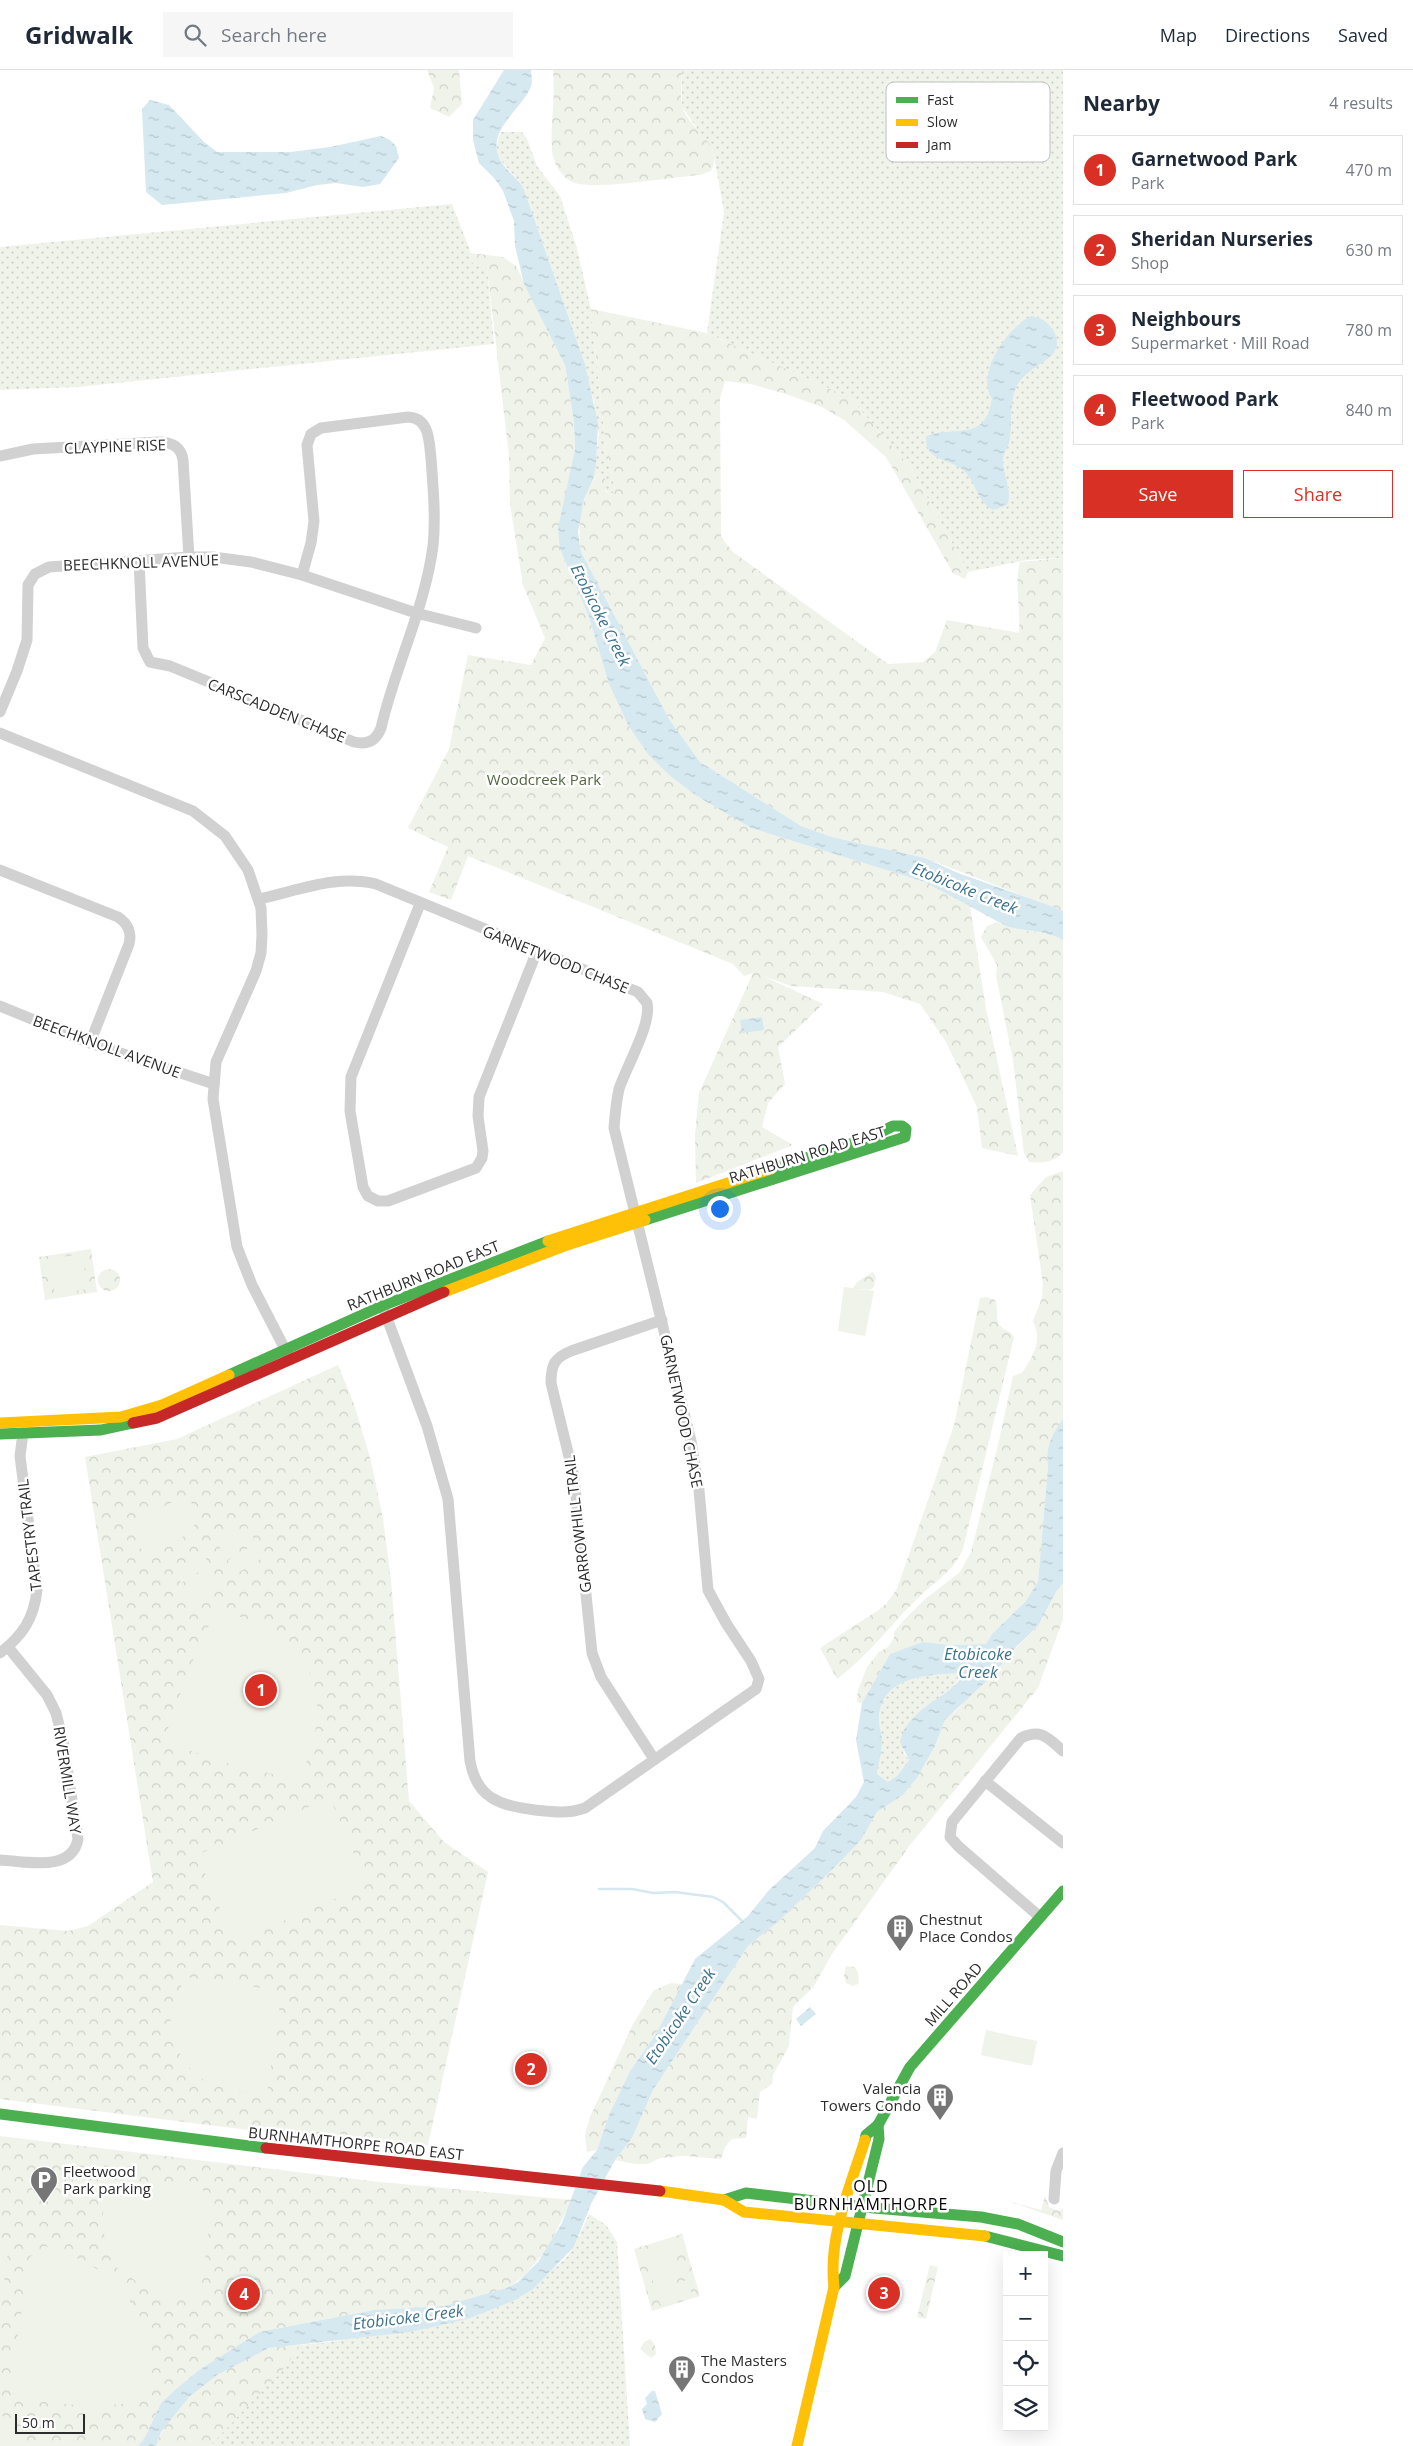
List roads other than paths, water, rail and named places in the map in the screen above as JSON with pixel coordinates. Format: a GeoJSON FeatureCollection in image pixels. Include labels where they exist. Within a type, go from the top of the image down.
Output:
{"type":"FeatureCollection","features":[{"type":"Feature","properties":{"kind":"street","name":"CARSCADDEN CHASE"},"geometry":{"type":"LineString","coordinates":[[139,561],[143,648],[150,662],[170,666],[359,743],[371,741],[380,732],[416,612],[433,546],[435,508],[428,435],[423,423],[416,419],[408,418],[325,427],[311,434],[307,445],[314,522],[311,543],[302,576]]}},
{"type":"Feature","properties":{"kind":"street","name":"CLAYPINE RISE"},"geometry":{"type":"LineString","coordinates":[[0,456],[33,449],[158,442],[173,444],[183,457],[189,557]]}},
{"type":"Feature","properties":{"kind":"street","name":"BEECHKNOLL AVENUE"},"geometry":{"type":"LineString","coordinates":[[0,712],[17,672],[27,640],[26,593],[30,581],[35,574],[53,566],[189,557],[213,557],[251,562],[416,612],[476,628]]}},
{"type":"Feature","properties":{"kind":"street"},"geometry":{"type":"LineString","coordinates":[[0,733],[202,816],[222,833],[238,852],[251,874],[259,899],[262,926],[259,962],[216,1062],[213,1099],[236,1247],[252,1285],[287,1354]]}},
{"type":"Feature","properties":{"kind":"street"},"geometry":{"type":"LineString","coordinates":[[0,870],[116,916],[123,920],[128,927],[131,936],[129,944],[90,1043]]}},
{"type":"Feature","properties":{"kind":"street","name":"GARNETWOOD CHASE"},"geometry":{"type":"LineString","coordinates":[[259,899],[348,880],[376,884],[420,904],[638,992],[647,1003],[646,1019],[620,1088],[614,1113],[614,1128],[691,1441],[699,1490],[708,1590],[726,1623],[751,1661],[759,1679],[756,1689],[594,1803],[567,1813],[506,1805],[486,1794],[475,1779],[470,1761],[448,1499],[427,1426],[384,1311]]}},
{"type":"Feature","properties":{"kind":"street"},"geometry":{"type":"LineString","coordinates":[[420,904],[351,1078],[350,1110],[362,1181],[366,1194],[374,1200],[388,1201],[468,1173],[478,1165],[483,1151],[478,1116],[479,1097],[537,951]]}},
{"type":"Feature","properties":{"kind":"street","name":"BEECHKNOLL AVENUE"},"geometry":{"type":"LineString","coordinates":[[0,1006],[90,1043],[214,1084]]}},
{"type":"Feature","properties":{"kind":"street","name":"RATHBURN ROAD EAST"},"geometry":{"type":"LineString","coordinates":[[0,1423],[76,1422],[121,1417],[162,1405],[287,1354],[534,1246],[636,1218],[864,1149],[901,1141],[906,1134],[906,1129],[899,1125],[893,1125],[869,1138],[636,1218]]}},
{"type":"Feature","properties":{"kind":"street","name":"GARROWHILL TRAIL"},"geometry":{"type":"LineString","coordinates":[[654,1759],[601,1677],[592,1654],[574,1477],[551,1382],[551,1367],[559,1356],[570,1351],[662,1320]]}},
{"type":"Feature","properties":{"kind":"street","name":"RATHBURN ROAD EAST"},"geometry":{"type":"LineString","coordinates":[[0,1434],[101,1430],[142,1423],[174,1412],[287,1354]]}},
{"type":"Feature","properties":{"kind":"street","name":"TAPESTRY TRAIL"},"geometry":{"type":"LineString","coordinates":[[4,1650],[18,1639],[29,1622],[35,1606],[37,1590],[20,1456],[23,1433]]}},
{"type":"Feature","properties":{"kind":"street","name":"RIVERMILL WAY"},"geometry":{"type":"LineString","coordinates":[[0,1860],[58,1862],[72,1854],[78,1839],[63,1741],[56,1713],[47,1695],[4,1650]]}},
{"type":"Feature","properties":{"kind":"street"},"geometry":{"type":"LineString","coordinates":[[1040,1917],[958,1846],[950,1837],[952,1822],[1021,1738],[1032,1732],[1046,1736],[1063,1751]]}},
{"type":"Feature","properties":{"kind":"street"},"geometry":{"type":"LineString","coordinates":[[985,1781],[1063,1843]]}},
{"type":"Feature","properties":{"kind":"street","name":"MILL ROAD"},"geometry":{"type":"LineString","coordinates":[[834,2287],[845,2276],[879,2139],[878,2125],[885,2108],[910,2067],[1063,1891]]}},
{"type":"Feature","properties":{"kind":"street","name":"BURNHAMTHORPE ROAD EAST"},"geometry":{"type":"LineString","coordinates":[[0,2114],[196,2140],[546,2177],[724,2200]]}},
{"type":"Feature","properties":{"kind":"street","name":"MILL ROAD"},"geometry":{"type":"LineString","coordinates":[[797,2446],[834,2287],[831,2274],[841,2223],[866,2135],[878,2125]]}},
{"type":"Feature","properties":{"kind":"street"},"geometry":{"type":"LineString","coordinates":[[1054,2199],[1056,2171],[1063,2153]]}},
{"type":"Feature","properties":{"kind":"street"},"geometry":{"type":"LineString","coordinates":[[724,2200],[746,2193],[862,2207],[981,2216],[1018,2224],[1063,2242]]}},
{"type":"Feature","properties":{"kind":"street"},"geometry":{"type":"LineString","coordinates":[[724,2200],[744,2212],[858,2225],[984,2236],[1063,2256]]}},
{"type":"Feature","properties":{"kind":"water","name":"Etobicoke Creek"},"geometry":{"type":"Polygon","coordinates":[[[504,70],[531,70],[532,82],[522,102],[508,118],[498,135],[498,154],[502,163],[523,187],[585,364],[598,424],[596,465],[593,480],[584,499],[578,532],[581,552],[669,719],[700,762],[801,826],[832,837],[925,858],[958,873],[1063,911],[1063,940],[1049,934],[1006,926],[925,882],[751,828],[695,795],[669,775],[648,754],[628,725],[609,684],[589,617],[560,549],[558,528],[575,449],[574,422],[565,365],[524,284],[515,246],[514,221],[503,191],[495,179],[479,163],[473,140],[473,120],[504,70]]]}},
{"type":"Feature","properties":{"kind":"water"},"geometry":{"type":"Polygon","coordinates":[[[150,100],[169,105],[204,142],[217,152],[291,152],[330,147],[381,136],[390,140],[396,146],[399,158],[380,184],[363,187],[336,183],[317,185],[286,193],[162,205],[146,192],[142,109],[150,100]]]}},
{"type":"Feature","properties":{"kind":"water"},"geometry":{"type":"Polygon","coordinates":[[[1031,316],[1041,319],[1049,325],[1055,334],[1057,344],[1051,356],[1025,375],[1015,390],[1012,403],[1009,443],[1003,461],[1009,500],[1007,505],[993,510],[982,501],[965,472],[937,457],[928,449],[926,443],[927,436],[968,430],[983,422],[992,399],[988,389],[988,377],[996,352],[1013,330],[1031,316]]]}},
{"type":"Feature","properties":{"kind":"water"},"geometry":{"type":"Polygon","coordinates":[[[762,1017],[764,1030],[742,1033],[740,1020],[762,1017]]]}},
{"type":"Feature","properties":{"kind":"water","name":"Etobicoke Creek"},"geometry":{"type":"Polygon","coordinates":[[[1063,1419],[1063,1583],[1056,1592],[1038,1626],[1016,1647],[995,1673],[945,1720],[935,1746],[917,1778],[903,1795],[877,1812],[861,1840],[841,1861],[779,1921],[748,1946],[653,2090],[632,2138],[615,2160],[591,2204],[574,2247],[533,2289],[513,2301],[468,2319],[410,2332],[269,2348],[217,2375],[189,2397],[161,2432],[156,2446],[138,2446],[145,2437],[161,2403],[199,2370],[259,2332],[374,2310],[444,2306],[507,2288],[518,2282],[538,2262],[562,2223],[583,2167],[597,2150],[609,2115],[630,2071],[656,2034],[695,1959],[748,1916],[769,1890],[815,1848],[823,1831],[856,1797],[864,1782],[856,1740],[862,1703],[890,1654],[922,1642],[951,1645],[986,1644],[992,1634],[1025,1602],[1038,1582],[1048,1467],[1047,1460],[1050,1442],[1063,1419]],[[963,1673],[921,1677],[908,1680],[888,1694],[881,1705],[879,1720],[882,1740],[877,1774],[888,1782],[898,1775],[909,1760],[900,1742],[904,1730],[921,1710],[959,1681],[963,1673]]]}},
{"type":"Feature","properties":{"kind":"water"},"geometry":{"type":"Polygon","coordinates":[[[810,2007],[816,2014],[801,2026],[796,2019],[810,2007]]]}},
{"type":"Feature","properties":{"kind":"water"},"geometry":{"type":"Polygon","coordinates":[[[652,2391],[655,2391],[662,2414],[655,2422],[645,2419],[642,2409],[647,2404],[645,2398],[652,2391]]]}},
{"type":"Feature","properties":{"kind":"waterway"},"geometry":{"type":"LineString","coordinates":[[599,1889],[632,1889],[653,1893],[675,1892],[713,1897],[723,1902],[742,1921]]}},
{"type":"Feature","properties":{"kind":"place","name":"Garnetwood Park"},"geometry":{"type":"Point","coordinates":[261,1690]}},
{"type":"Feature","properties":{"kind":"place","name":"Chestnut Place Condos"},"geometry":{"type":"Point","coordinates":[900,1952]}},
{"type":"Feature","properties":{"kind":"place","name":"Sheridan Nurseries"},"geometry":{"type":"Point","coordinates":[531,2069]}},
{"type":"Feature","properties":{"kind":"place","name":"Valencia Towers Condo"},"geometry":{"type":"Point","coordinates":[940,2121]}},
{"type":"Feature","properties":{"kind":"place","name":"Fleetwood Park parking"},"geometry":{"type":"Point","coordinates":[44,2204]}},
{"type":"Feature","properties":{"kind":"place","name":"Neighbours"},"geometry":{"type":"Point","coordinates":[884,2293]}},
{"type":"Feature","properties":{"kind":"place","name":"Fleetwood Park"},"geometry":{"type":"Point","coordinates":[244,2294]}},
{"type":"Feature","properties":{"kind":"place","name":"The Masters Condos"},"geometry":{"type":"Point","coordinates":[682,2393]}},
{"type":"Feature","properties":{"kind":"district","name":"OLD BURNHAMTHORPE"},"geometry":{"type":"Point","coordinates":[871,2195]}},
{"type":"Feature","properties":{"kind":"park label","name":"Woodcreek Park"},"geometry":{"type":"Point","coordinates":[544,779]}}]}
